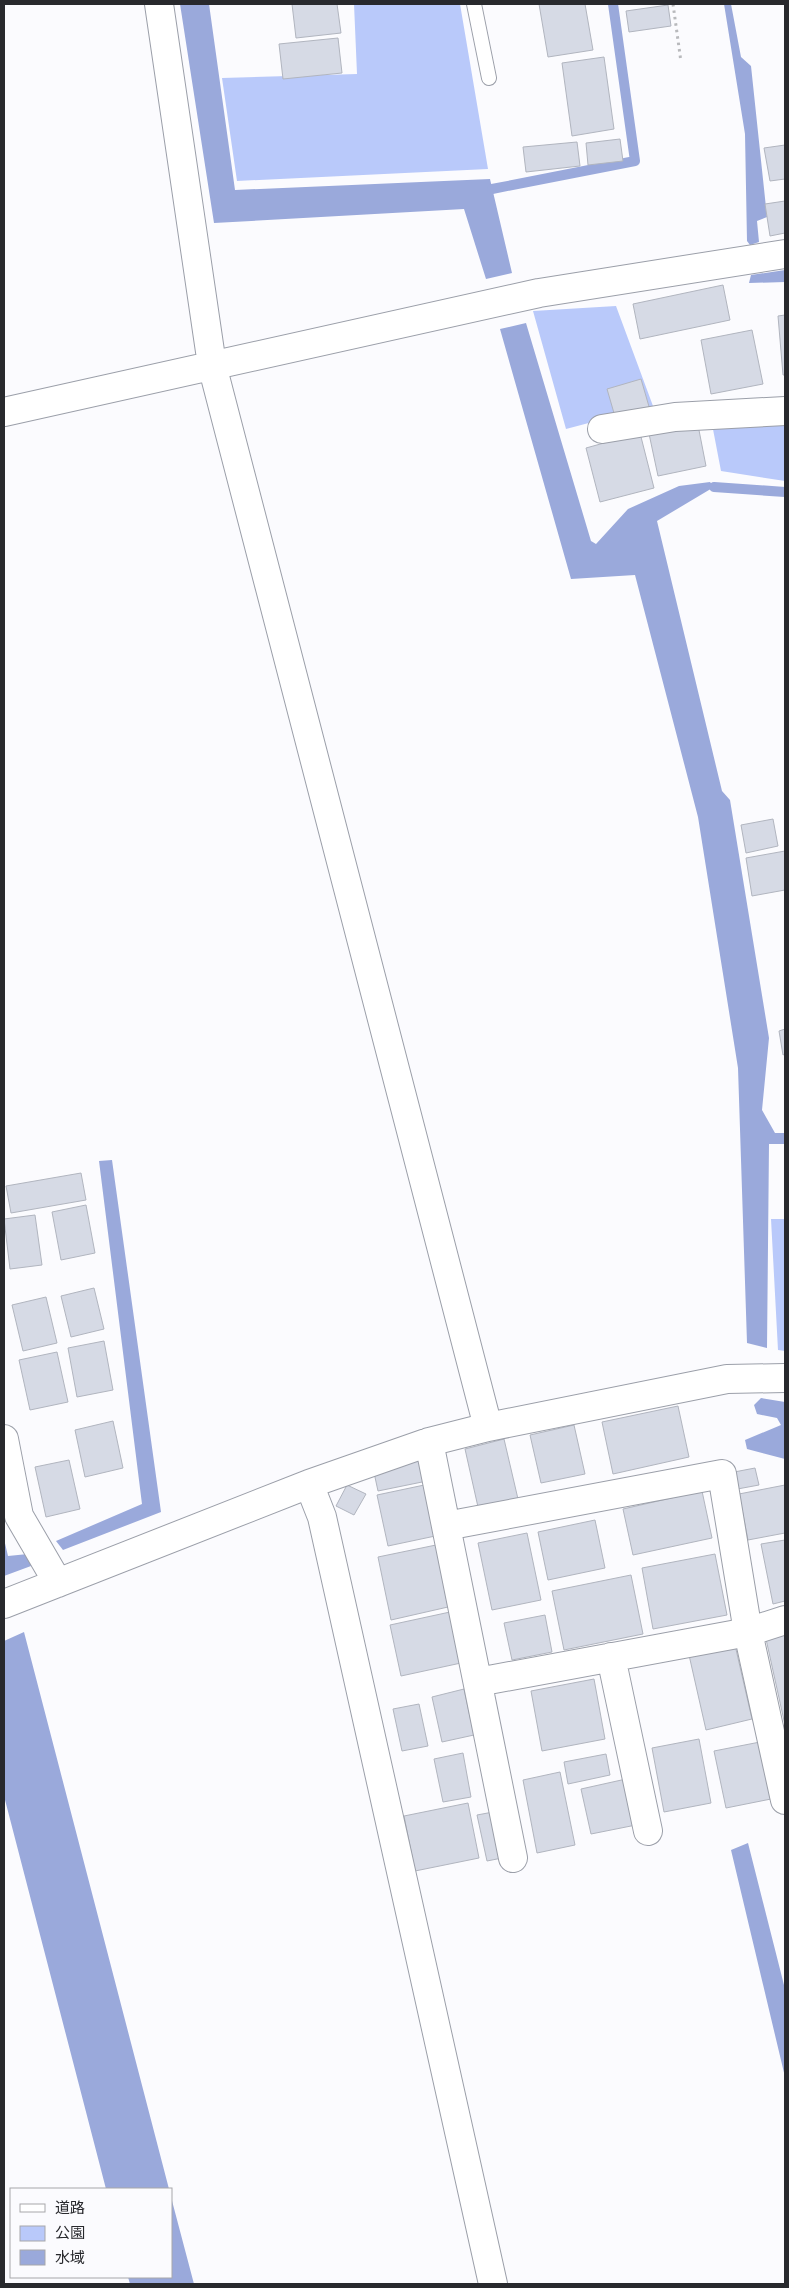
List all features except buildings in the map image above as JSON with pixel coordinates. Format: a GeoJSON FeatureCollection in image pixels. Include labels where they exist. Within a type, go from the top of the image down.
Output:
{"type":"FeatureCollection","features":[{"type":"Feature","properties":{"kind":"street"},"geometry":{"type":"LineString","coordinates":[[159,4],[212,366],[488,1427]]}},
{"type":"Feature","properties":{"kind":"street"},"geometry":{"type":"LineString","coordinates":[[4,412],[539,293],[785,254]]}},
{"type":"Feature","properties":{"kind":"street"},"geometry":{"type":"LineString","coordinates":[[602,429],[675,417],[785,411]]}},
{"type":"Feature","properties":{"kind":"street"},"geometry":{"type":"LineString","coordinates":[[4,1604],[309,1484],[429,1442],[488,1427],[727,1379],[785,1378]]}},
{"type":"Feature","properties":{"kind":"street"},"geometry":{"type":"LineString","coordinates":[[4,1439],[19,1516],[58,1583]]}},
{"type":"Feature","properties":{"kind":"street"},"geometry":{"type":"LineString","coordinates":[[429,1442],[514,1858]]}},
{"type":"Feature","properties":{"kind":"street"},"geometry":{"type":"LineString","coordinates":[[446,1526],[722,1474],[748,1632],[785,1800]]}},
{"type":"Feature","properties":{"kind":"street"},"geometry":{"type":"LineString","coordinates":[[309,1484],[322,1517],[493,2284]]}},
{"type":"Feature","properties":{"kind":"street"},"geometry":{"type":"LineString","coordinates":[[478,1682],[748,1632],[785,1620]]}},
{"type":"Feature","properties":{"kind":"street"},"geometry":{"type":"LineString","coordinates":[[611,1657],[648,1831]]}},
{"type":"Feature","properties":{"kind":"lane"},"geometry":{"type":"LineString","coordinates":[[474,4],[488,78]]}},
{"type":"Feature","properties":{"kind":"path"},"geometry":{"type":"LineString","coordinates":[[673,4],[681,62]]}},
{"type":"Feature","properties":{"kind":"green space"},"geometry":{"type":"Polygon","coordinates":[[[354,4],[460,4],[488,169],[237,181],[222,78],[357,74],[354,4]]]}},
{"type":"Feature","properties":{"kind":"green space"},"geometry":{"type":"Polygon","coordinates":[[[616,306],[653,406],[566,429],[533,311],[616,306]]]}},
{"type":"Feature","properties":{"kind":"green space"},"geometry":{"type":"Polygon","coordinates":[[[785,423],[785,481],[721,471],[712,424],[785,423]]]}},
{"type":"Feature","properties":{"kind":"green space"},"geometry":{"type":"Polygon","coordinates":[[[771,1219],[785,1219],[785,1351],[778,1350],[771,1219]]]}},
{"type":"Feature","properties":{"kind":"water"},"geometry":{"type":"Polygon","coordinates":[[[180,4],[209,4],[235,190],[490,179],[512,273],[486,279],[464,209],[214,223],[180,4]]]}},
{"type":"Feature","properties":{"kind":"water"},"geometry":{"type":"Polygon","coordinates":[[[724,4],[731,4],[741,57],[751,66],[767,217],[757,221],[759,242],[750,245],[747,241],[745,134],[724,4]]]}},
{"type":"Feature","properties":{"kind":"water"},"geometry":{"type":"Polygon","coordinates":[[[785,270],[785,282],[749,283],[751,275],[785,270]]]}},
{"type":"Feature","properties":{"kind":"water"},"geometry":{"type":"Polygon","coordinates":[[[526,323],[591,541],[596,544],[628,509],[679,486],[710,482],[714,487],[657,521],[722,791],[730,800],[769,1038],[762,1110],[775,1133],[785,1133],[785,1144],[769,1144],[767,1348],[747,1343],[738,1068],[698,817],[635,575],[571,579],[500,329],[526,323]]]}},
{"type":"Feature","properties":{"kind":"water"},"geometry":{"type":"Polygon","coordinates":[[[112,1160],[161,1512],[63,1550],[56,1541],[142,1504],[99,1161],[112,1160]]]}},
{"type":"Feature","properties":{"kind":"water"},"geometry":{"type":"Polygon","coordinates":[[[761,1398],[785,1402],[785,1459],[747,1449],[745,1440],[781,1425],[777,1418],[757,1414],[754,1405],[761,1398]]]}},
{"type":"Feature","properties":{"kind":"water"},"geometry":{"type":"Polygon","coordinates":[[[4,1539],[8,1556],[28,1554],[31,1566],[4,1576],[4,1539]]]}},
{"type":"Feature","properties":{"kind":"water"},"geometry":{"type":"Polygon","coordinates":[[[24,1632],[169,2188],[106,2188],[4,1796],[4,1641],[24,1632]]]}},
{"type":"Feature","properties":{"kind":"water"},"geometry":{"type":"Polygon","coordinates":[[[748,1843],[785,1989],[785,2077],[731,1850],[748,1843]]]}},
{"type":"Feature","properties":{"kind":"water"},"geometry":{"type":"Polygon","coordinates":[[[172,2201],[194,2284],[130,2284],[128,2278],[172,2278],[172,2201]]]}},
{"type":"Feature","properties":{"kind":"waterway"},"geometry":{"type":"LineString","coordinates":[[492,189],[635,161],[613,4]]}},
{"type":"Feature","properties":{"kind":"waterway"},"geometry":{"type":"LineString","coordinates":[[714,487],[785,492]]}}]}
